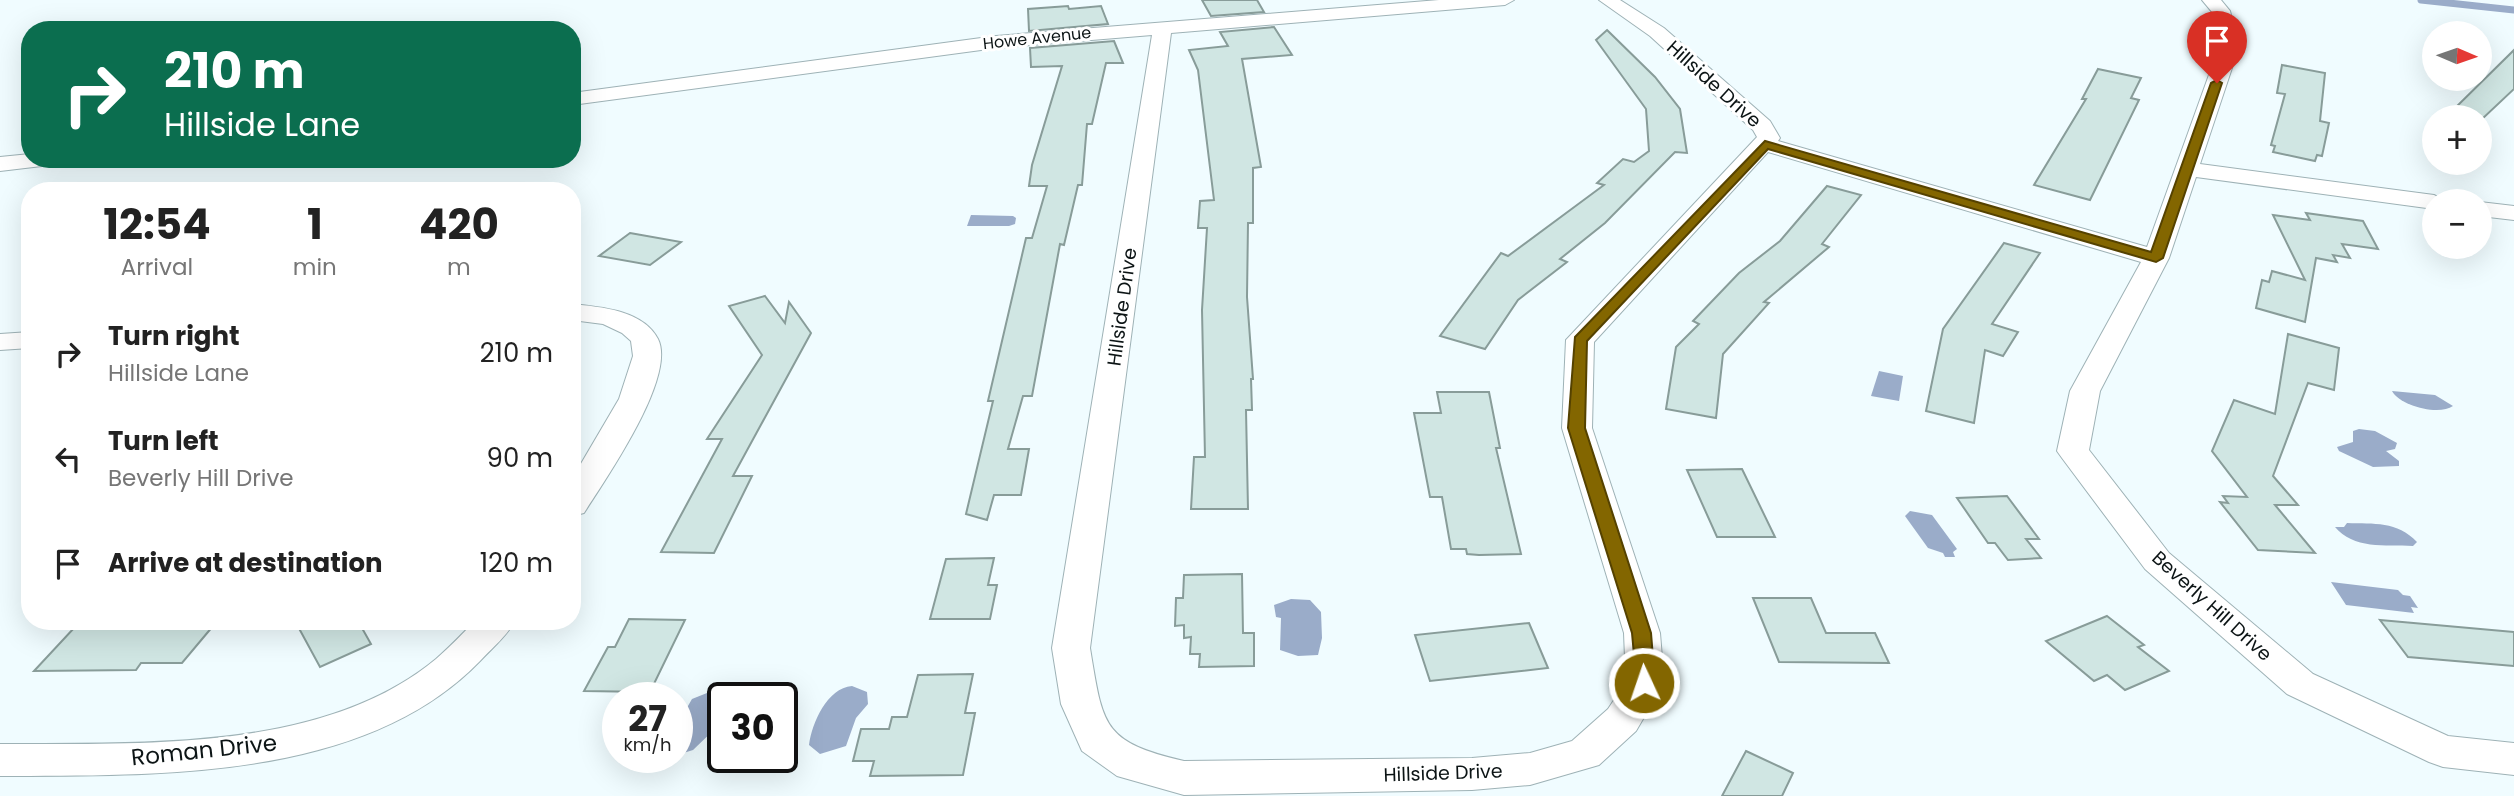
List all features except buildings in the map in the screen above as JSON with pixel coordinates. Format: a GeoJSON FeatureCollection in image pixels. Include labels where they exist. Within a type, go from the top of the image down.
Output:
{"type":"FeatureCollection","features":[{"type":"Feature","properties":{"kind":"street","name":"Howe Avenue"},"geometry":{"type":"LineString","coordinates":[[581,98],[974,44],[1163,26],[1505,0]]}},
{"type":"Feature","properties":{"kind":"street","name":"Hillside Drive"},"geometry":{"type":"LineString","coordinates":[[1163,26],[1071,648],[1080,704],[1097,740],[1130,765],[1184,778],[1436,775],[1530,769],[1584,754],[1622,720],[1644,683],[1642,633],[1577,428],[1580,340],[1769,138],[1762,126],[1657,32],[1608,0]]}},
{"type":"Feature","properties":{"kind":"street","name":"Beverly Hill Drive"},"geometry":{"type":"LineString","coordinates":[[2211,0],[2221,10],[2229,47],[2156,258],[2085,391],[2073,451],[2157,561],[2300,684],[2443,751],[2514,759]]}},
{"type":"Feature","properties":{"kind":"street"},"geometry":{"type":"LineString","coordinates":[[1765,144],[2156,258]]}},
{"type":"Feature","properties":{"kind":"street"},"geometry":{"type":"LineString","coordinates":[[0,164],[21,162]]}},
{"type":"Feature","properties":{"kind":"street"},"geometry":{"type":"LineString","coordinates":[[2188,169],[2422,200]]}},
{"type":"Feature","properties":{"kind":"street"},"geometry":{"type":"LineString","coordinates":[[2492,210],[2514,213]]}},
{"type":"Feature","properties":{"kind":"street"},"geometry":{"type":"LineString","coordinates":[[581,314],[608,318],[631,327],[645,340],[649,357],[643,382],[633,402],[581,490]]}},
{"type":"Feature","properties":{"kind":"street"},"geometry":{"type":"LineString","coordinates":[[0,342],[21,341]]}},
{"type":"Feature","properties":{"kind":"street","name":"Roman Drive"},"geometry":{"type":"LineString","coordinates":[[0,760],[144,759],[237,752],[298,740],[356,720],[424,686],[466,655],[489,630]]}},
{"type":"Feature","properties":{"kind":"water"},"geometry":{"type":"Polygon","coordinates":[[[971,215],[1016,218],[1015,224],[1009,226],[967,226],[971,215]]]}},
{"type":"Feature","properties":{"kind":"water"},"geometry":{"type":"Polygon","coordinates":[[[1879,371],[1903,376],[1899,401],[1871,396],[1879,371]]]}},
{"type":"Feature","properties":{"kind":"water"},"geometry":{"type":"Polygon","coordinates":[[[2392,391],[2435,395],[2453,406],[2439,410],[2420,408],[2403,401],[2392,391]]]}},
{"type":"Feature","properties":{"kind":"water"},"geometry":{"type":"Polygon","coordinates":[[[2353,431],[2375,431],[2397,443],[2395,449],[2386,451],[2399,461],[2399,466],[2373,467],[2339,451],[2337,447],[2353,442],[2353,431]]]}},
{"type":"Feature","properties":{"kind":"water"},"geometry":{"type":"Polygon","coordinates":[[[1910,511],[1932,515],[1957,549],[1953,552],[1955,557],[1945,557],[1943,553],[1928,548],[1905,516],[1910,511]]]}},
{"type":"Feature","properties":{"kind":"water"},"geometry":{"type":"Polygon","coordinates":[[[2347,523],[2393,527],[2417,542],[2413,546],[2360,542],[2342,534],[2335,527],[2344,527],[2347,523]]]}},
{"type":"Feature","properties":{"kind":"water"},"geometry":{"type":"Polygon","coordinates":[[[2331,582],[2398,590],[2403,595],[2410,596],[2418,608],[2411,607],[2414,613],[2346,605],[2331,582]]]}},
{"type":"Feature","properties":{"kind":"water"},"geometry":{"type":"Polygon","coordinates":[[[1291,599],[1310,600],[1321,612],[1322,638],[1318,655],[1298,656],[1280,650],[1281,618],[1276,617],[1274,605],[1291,599]]]}},
{"type":"Feature","properties":{"kind":"water"},"geometry":{"type":"Polygon","coordinates":[[[852,686],[867,692],[868,704],[856,718],[846,746],[820,754],[809,745],[817,717],[835,693],[852,686]]]}},
{"type":"Feature","properties":{"kind":"water"},"geometry":{"type":"Polygon","coordinates":[[[707,693],[707,737],[693,750],[693,699],[707,693]]]}},
{"type":"Feature","properties":{"kind":"waterway"},"geometry":{"type":"LineString","coordinates":[[2421,0],[2514,10]]}},
{"type":"Feature","properties":{"kind":"route"},"geometry":{"type":"LineString","coordinates":[[1644,683],[1642,633],[1577,428],[1580,340],[1743,167],[1765,144],[2156,258],[2217,83]]}}]}
